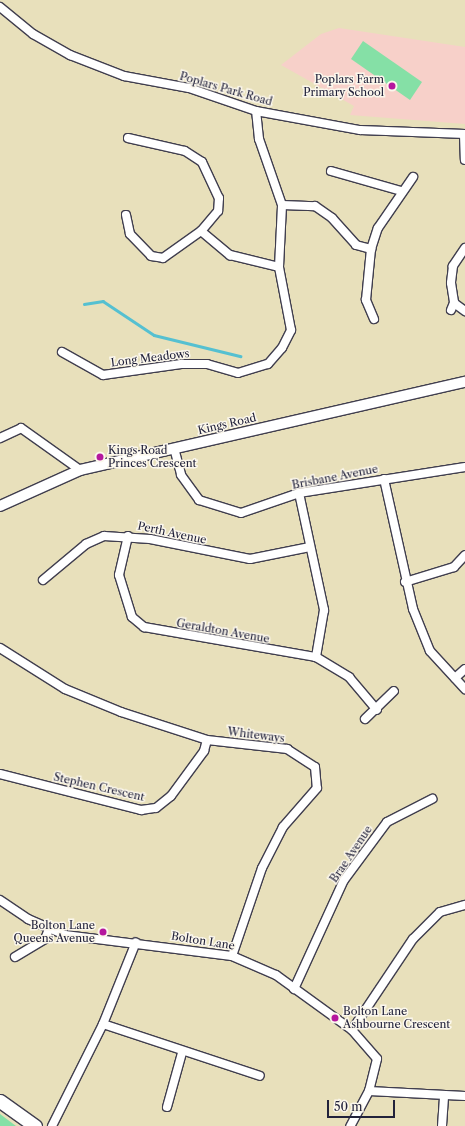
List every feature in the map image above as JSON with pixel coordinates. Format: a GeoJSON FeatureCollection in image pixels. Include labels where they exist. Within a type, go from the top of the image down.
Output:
{"type":"FeatureCollection","features":[{"type":"Feature","properties":{"kind":"highway"},"geometry":{"type":"LineString","coordinates":[[0,1101],[35,1126]]}},
{"type":"Feature","properties":{"kind":"street","name":"Poplars Park Road"},"geometry":{"type":"LineString","coordinates":[[0,7],[33,34],[70,55],[124,76],[189,88],[256,111],[360,130],[464,135]]}},
{"type":"Feature","properties":{"kind":"street","name":"Long Meadows"},"geometry":{"type":"LineString","coordinates":[[62,352],[103,376],[181,364],[207,364],[238,373],[255,370],[268,364],[291,330],[280,267],[282,205],[259,139],[256,111]]}},
{"type":"Feature","properties":{"kind":"street"},"geometry":{"type":"LineString","coordinates":[[464,135],[465,160]]}},
{"type":"Feature","properties":{"kind":"street"},"geometry":{"type":"LineString","coordinates":[[126,215],[130,234],[151,256],[163,258],[200,231],[218,211],[219,198],[202,162],[185,151],[128,138]]}},
{"type":"Feature","properties":{"kind":"street"},"geometry":{"type":"LineString","coordinates":[[331,171],[401,192]]}},
{"type":"Feature","properties":{"kind":"street"},"geometry":{"type":"LineString","coordinates":[[374,319],[366,300],[371,249],[378,228],[398,203],[401,192],[413,177]]}},
{"type":"Feature","properties":{"kind":"street"},"geometry":{"type":"LineString","coordinates":[[282,205],[315,206],[332,218],[356,246],[371,249]]}},
{"type":"Feature","properties":{"kind":"street"},"geometry":{"type":"LineString","coordinates":[[200,231],[230,255],[280,267]]}},
{"type":"Feature","properties":{"kind":"street"},"geometry":{"type":"LineString","coordinates":[[465,248],[453,266],[453,306],[465,311]]}},
{"type":"Feature","properties":{"kind":"street","name":"Kings Road"},"geometry":{"type":"LineString","coordinates":[[0,506],[80,470],[465,382]]}},
{"type":"Feature","properties":{"kind":"street"},"geometry":{"type":"LineString","coordinates":[[0,438],[21,428],[80,470]]}},
{"type":"Feature","properties":{"kind":"street","name":"Brisbane Avenue"},"geometry":{"type":"LineString","coordinates":[[174,448],[181,475],[199,500],[218,508],[241,513],[299,493],[465,467]]}},
{"type":"Feature","properties":{"kind":"street"},"geometry":{"type":"LineString","coordinates":[[384,479],[405,582],[430,651],[465,689]]}},
{"type":"Feature","properties":{"kind":"street"},"geometry":{"type":"LineString","coordinates":[[299,493],[324,610],[316,657]]}},
{"type":"Feature","properties":{"kind":"street","name":"Perth Avenue"},"geometry":{"type":"LineString","coordinates":[[43,580],[86,544],[104,536],[128,536],[250,559],[310,547]]}},
{"type":"Feature","properties":{"kind":"street","name":"Geraldton Avenue"},"geometry":{"type":"LineString","coordinates":[[128,536],[119,575],[132,617],[144,627],[316,657],[349,676],[377,710]]}},
{"type":"Feature","properties":{"kind":"street"},"geometry":{"type":"LineString","coordinates":[[405,582],[454,567],[465,555]]}},
{"type":"Feature","properties":{"kind":"street","name":"Whiteways"},"geometry":{"type":"LineString","coordinates":[[0,648],[65,689],[207,740],[286,749],[315,767],[317,788],[283,827],[262,868],[232,956]]}},
{"type":"Feature","properties":{"kind":"street"},"geometry":{"type":"LineString","coordinates":[[455,678],[465,669]]}},
{"type":"Feature","properties":{"kind":"street"},"geometry":{"type":"LineString","coordinates":[[365,720],[377,710],[394,691]]}},
{"type":"Feature","properties":{"kind":"street","name":"Stephen Crescent"},"geometry":{"type":"LineString","coordinates":[[0,774],[141,810],[156,808],[171,796],[204,751],[207,740]]}},
{"type":"Feature","properties":{"kind":"street","name":"Brae Avenue"},"geometry":{"type":"LineString","coordinates":[[294,989],[344,880],[387,822],[432,799]]}},
{"type":"Feature","properties":{"kind":"street","name":"Bolton Lane"},"geometry":{"type":"LineString","coordinates":[[0,900],[49,929],[84,940],[136,942],[232,956],[258,965],[352,1030],[377,1059],[369,1091],[350,1126]]}},
{"type":"Feature","properties":{"kind":"street"},"geometry":{"type":"LineString","coordinates":[[352,1030],[413,939],[440,912],[465,905]]}},
{"type":"Feature","properties":{"kind":"street"},"geometry":{"type":"LineString","coordinates":[[15,957],[45,939],[49,929]]}},
{"type":"Feature","properties":{"kind":"street"},"geometry":{"type":"LineString","coordinates":[[52,1126],[104,1024],[136,942]]}},
{"type":"Feature","properties":{"kind":"street"},"geometry":{"type":"LineString","coordinates":[[104,1024],[182,1053],[260,1076]]}},
{"type":"Feature","properties":{"kind":"street"},"geometry":{"type":"LineString","coordinates":[[167,1107],[182,1053]]}},
{"type":"Feature","properties":{"kind":"street"},"geometry":{"type":"LineString","coordinates":[[369,1091],[465,1096]]}},
{"type":"Feature","properties":{"kind":"street"},"geometry":{"type":"LineString","coordinates":[[442,1126],[444,1095]]}},
{"type":"Feature","properties":{"kind":"shaded area","name":"Poplars Farm Primary School"},"geometry":{"type":"Polygon","coordinates":[[[339,28],[465,47],[465,124],[350,115],[354,106],[281,65],[321,34],[339,28]]]}},
{"type":"Feature","properties":{"kind":"green space"},"geometry":{"type":"Polygon","coordinates":[[[363,41],[422,82],[410,100],[351,59],[363,41]]]}},
{"type":"Feature","properties":{"kind":"green space"},"geometry":{"type":"Polygon","coordinates":[[[0,1114],[16,1126],[0,1126],[0,1114]]]}},
{"type":"Feature","properties":{"kind":"waterway"},"geometry":{"type":"LineString","coordinates":[[84,304],[103,301],[154,335],[240,356]]}},
{"type":"Feature","properties":{"kind":"place","name":"Poplars Farm Primary School"},"geometry":{"type":"Point","coordinates":[392,86]}},
{"type":"Feature","properties":{"kind":"place","name":"Kings Road Princes Crescent"},"geometry":{"type":"Point","coordinates":[100,457]}},
{"type":"Feature","properties":{"kind":"place","name":"Bolton Lane Queens Avenue"},"geometry":{"type":"Point","coordinates":[103,932]}},
{"type":"Feature","properties":{"kind":"place","name":"Bolton Lane Ashbourne Crescent"},"geometry":{"type":"Point","coordinates":[335,1018]}}]}
